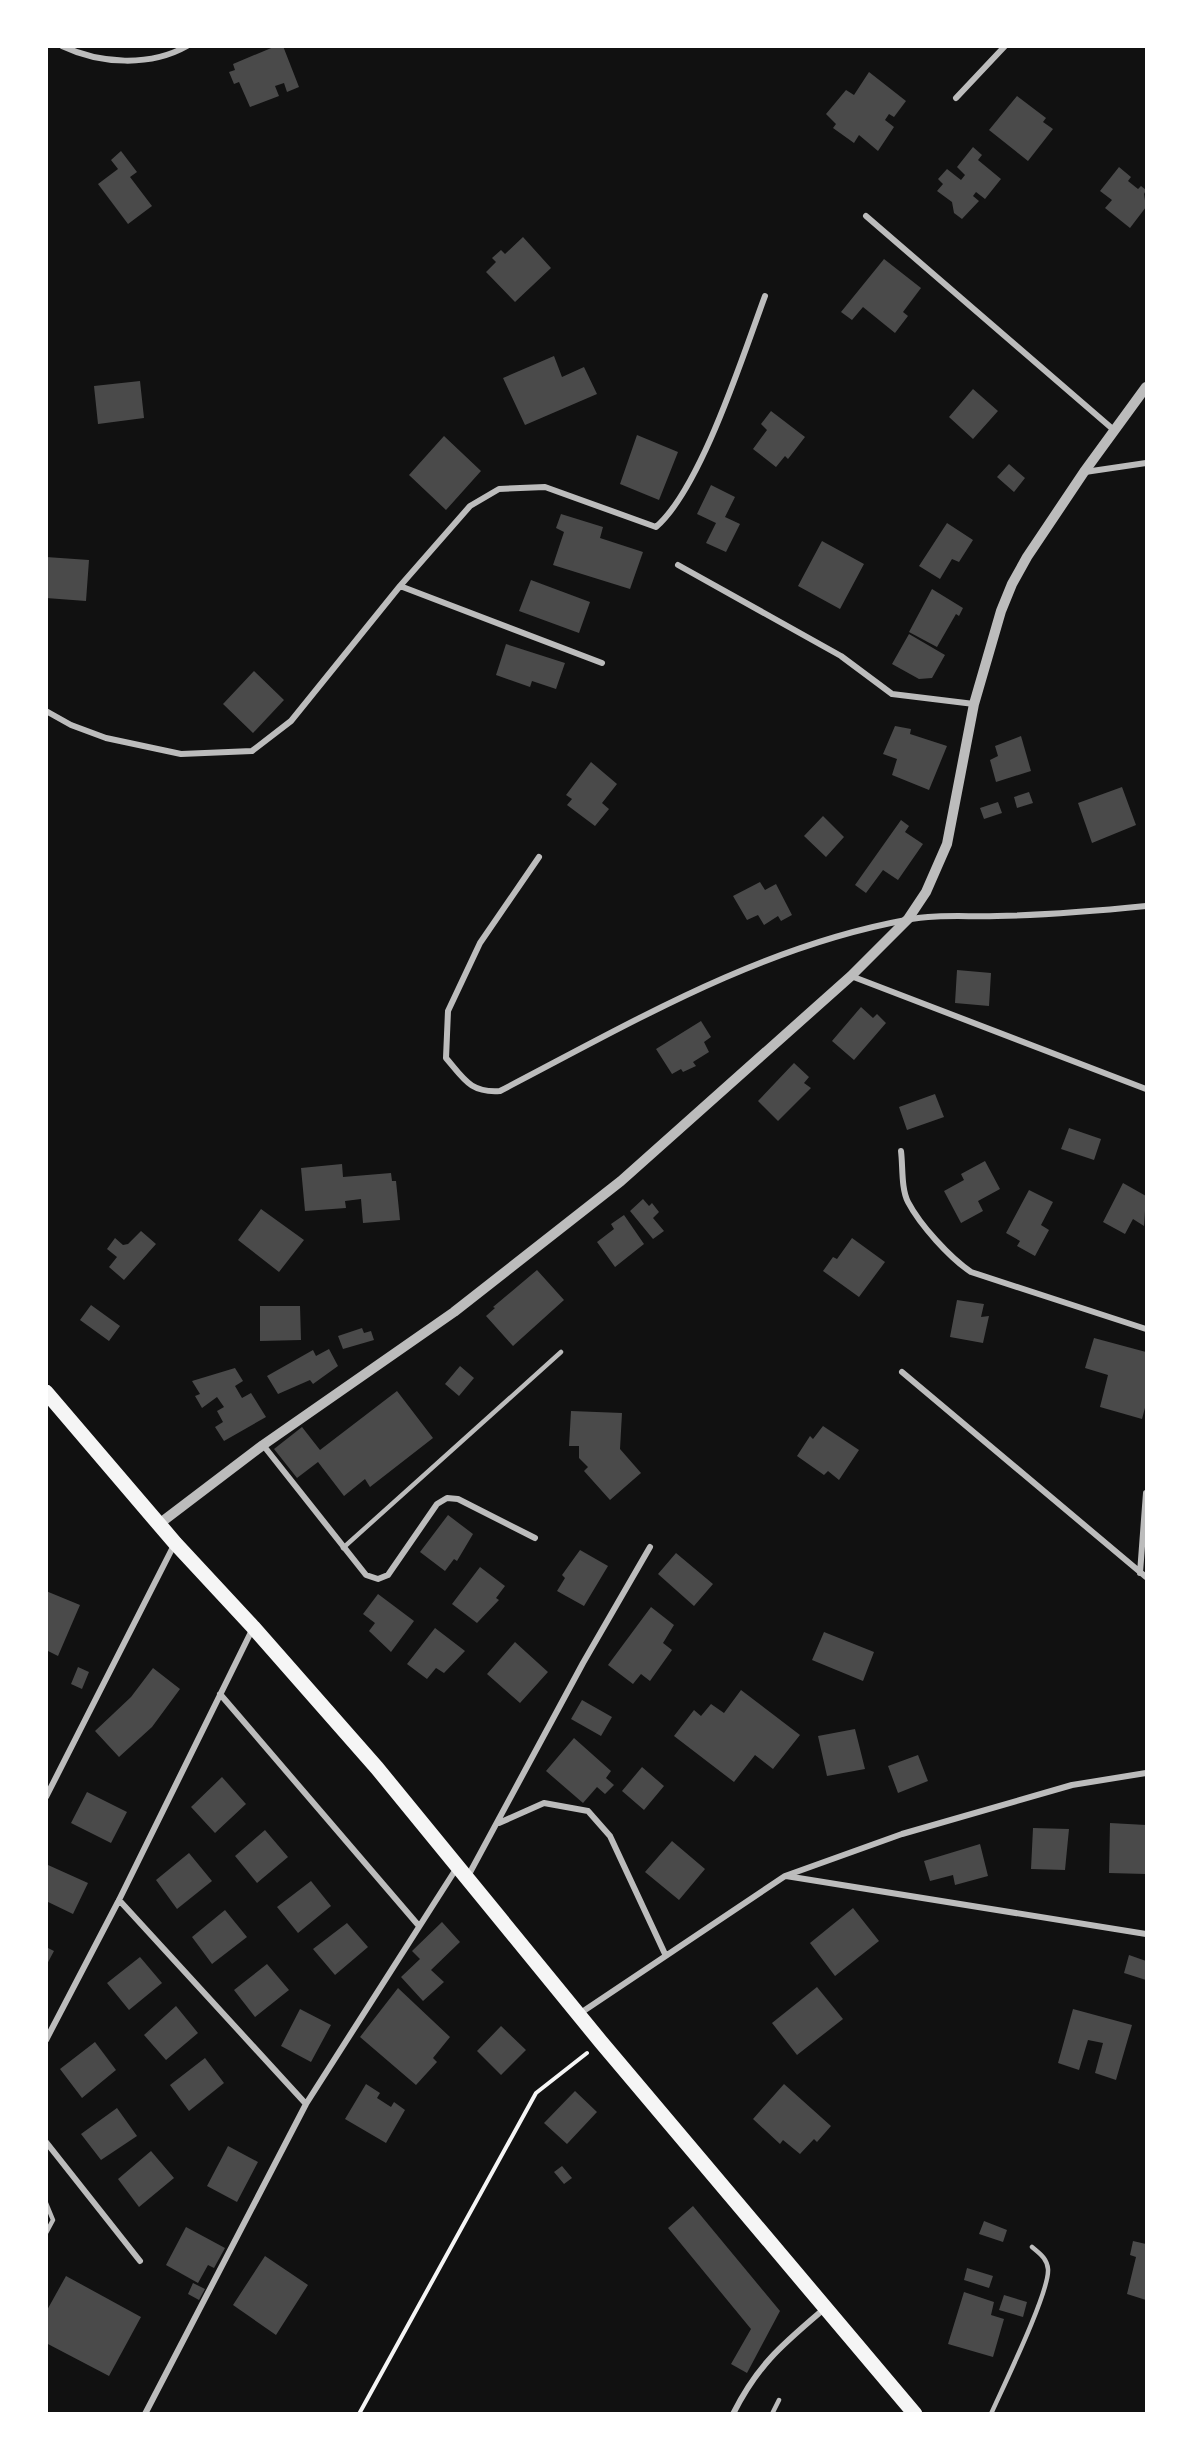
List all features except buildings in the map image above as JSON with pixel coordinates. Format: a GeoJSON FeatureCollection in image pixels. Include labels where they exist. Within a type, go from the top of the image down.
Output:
{"type":"FeatureCollection","features":[{"type":"Feature","properties":{"kind":"main road"},"geometry":{"type":"LineString","coordinates":[[46,1392],[174,1544],[253,1628],[377,1768],[578,2015],[915,2414]]}},
{"type":"Feature","properties":{"kind":"street"},"geometry":{"type":"LineString","coordinates":[[62,46],[103,59],[131,61],[172,55],[187,46]]}},
{"type":"Feature","properties":{"kind":"street"},"geometry":{"type":"LineString","coordinates":[[956,98],[1005,46]]}},
{"type":"Feature","properties":{"kind":"street"},"geometry":{"type":"LineString","coordinates":[[866,216],[1116,431]]}},
{"type":"Feature","properties":{"kind":"street"},"geometry":{"type":"LineString","coordinates":[[46,711],[71,725],[106,738],[181,754],[252,751],[291,721],[400,586],[470,506],[499,489],[545,487],[656,527],[671,514],[700,458],[728,395],[765,296]]}},
{"type":"Feature","properties":{"kind":"street"},"geometry":{"type":"LineString","coordinates":[[159,1524],[263,1445],[454,1312],[621,1181],[851,976],[908,919],[926,892],[946,844],[974,704],[1001,611],[1012,584],[1026,557],[1146,387]]}},
{"type":"Feature","properties":{"kind":"street"},"geometry":{"type":"LineString","coordinates":[[1084,472],[1146,463]]}},
{"type":"Feature","properties":{"kind":"street"},"geometry":{"type":"LineString","coordinates":[[678,565],[841,656],[892,694],[974,704]]}},
{"type":"Feature","properties":{"kind":"street"},"geometry":{"type":"LineString","coordinates":[[400,586],[602,663]]}},
{"type":"Feature","properties":{"kind":"street"},"geometry":{"type":"LineString","coordinates":[[539,858],[480,943],[448,1011],[446,1058],[469,1086],[484,1092],[500,1091],[642,1017],[779,954],[823,939],[908,919],[1063,914],[1146,906]]}},
{"type":"Feature","properties":{"kind":"street"},"geometry":{"type":"LineString","coordinates":[[851,976],[1146,1089]]}},
{"type":"Feature","properties":{"kind":"street"},"geometry":{"type":"LineString","coordinates":[[901,1151],[909,1203],[948,1254],[958,1263],[971,1272],[1146,1329]]}},
{"type":"Feature","properties":{"kind":"street"},"geometry":{"type":"LineString","coordinates":[[902,1372],[1146,1577]]}},
{"type":"Feature","properties":{"kind":"street"},"geometry":{"type":"LineString","coordinates":[[263,1445],[366,1575],[378,1579],[388,1575],[437,1504],[447,1498],[458,1499],[535,1538]]}},
{"type":"Feature","properties":{"kind":"street"},"geometry":{"type":"LineString","coordinates":[[1140,1573],[1146,1493]]}},
{"type":"Feature","properties":{"kind":"street"},"geometry":{"type":"LineString","coordinates":[[46,1797],[174,1544]]}},
{"type":"Feature","properties":{"kind":"street"},"geometry":{"type":"LineString","coordinates":[[145,2414],[306,2104],[419,1926],[462,1874],[498,1823],[583,1663],[650,1547]]}},
{"type":"Feature","properties":{"kind":"street"},"geometry":{"type":"LineString","coordinates":[[46,2040],[119,1900],[253,1628]]}},
{"type":"Feature","properties":{"kind":"street"},"geometry":{"type":"LineString","coordinates":[[220,1694],[419,1926]]}},
{"type":"Feature","properties":{"kind":"street"},"geometry":{"type":"LineString","coordinates":[[578,2015],[665,1954],[785,1876],[902,1834],[1072,1785],[1146,1773]]}},
{"type":"Feature","properties":{"kind":"street"},"geometry":{"type":"LineString","coordinates":[[498,1823],[544,1803],[588,1811],[610,1836],[665,1954]]}},
{"type":"Feature","properties":{"kind":"street"},"geometry":{"type":"LineString","coordinates":[[785,1876],[1146,1934]]}},
{"type":"Feature","properties":{"kind":"street"},"geometry":{"type":"LineString","coordinates":[[119,1900],[306,2104]]}},
{"type":"Feature","properties":{"kind":"street"},"geometry":{"type":"LineString","coordinates":[[46,2142],[140,2261]]}},
{"type":"Feature","properties":{"kind":"street"},"geometry":{"type":"LineString","coordinates":[[733,2414],[749,2382],[772,2354],[825,2308]]}},
{"type":"Feature","properties":{"kind":"lane"},"geometry":{"type":"LineString","coordinates":[[343,1548],[561,1352]]}},
{"type":"Feature","properties":{"kind":"lane"},"geometry":{"type":"LineString","coordinates":[[46,2203],[53,2220],[46,2233]]}},
{"type":"Feature","properties":{"kind":"lane"},"geometry":{"type":"LineString","coordinates":[[991,2414],[1030,2326],[1049,2271],[1046,2259],[1032,2247]]}},
{"type":"Feature","properties":{"kind":"lane"},"geometry":{"type":"LineString","coordinates":[[772,2414],[779,2400]]}},
{"type":"Feature","properties":{"kind":"path"},"geometry":{"type":"LineString","coordinates":[[359,2414],[536,2093],[601,2042]]}}]}
